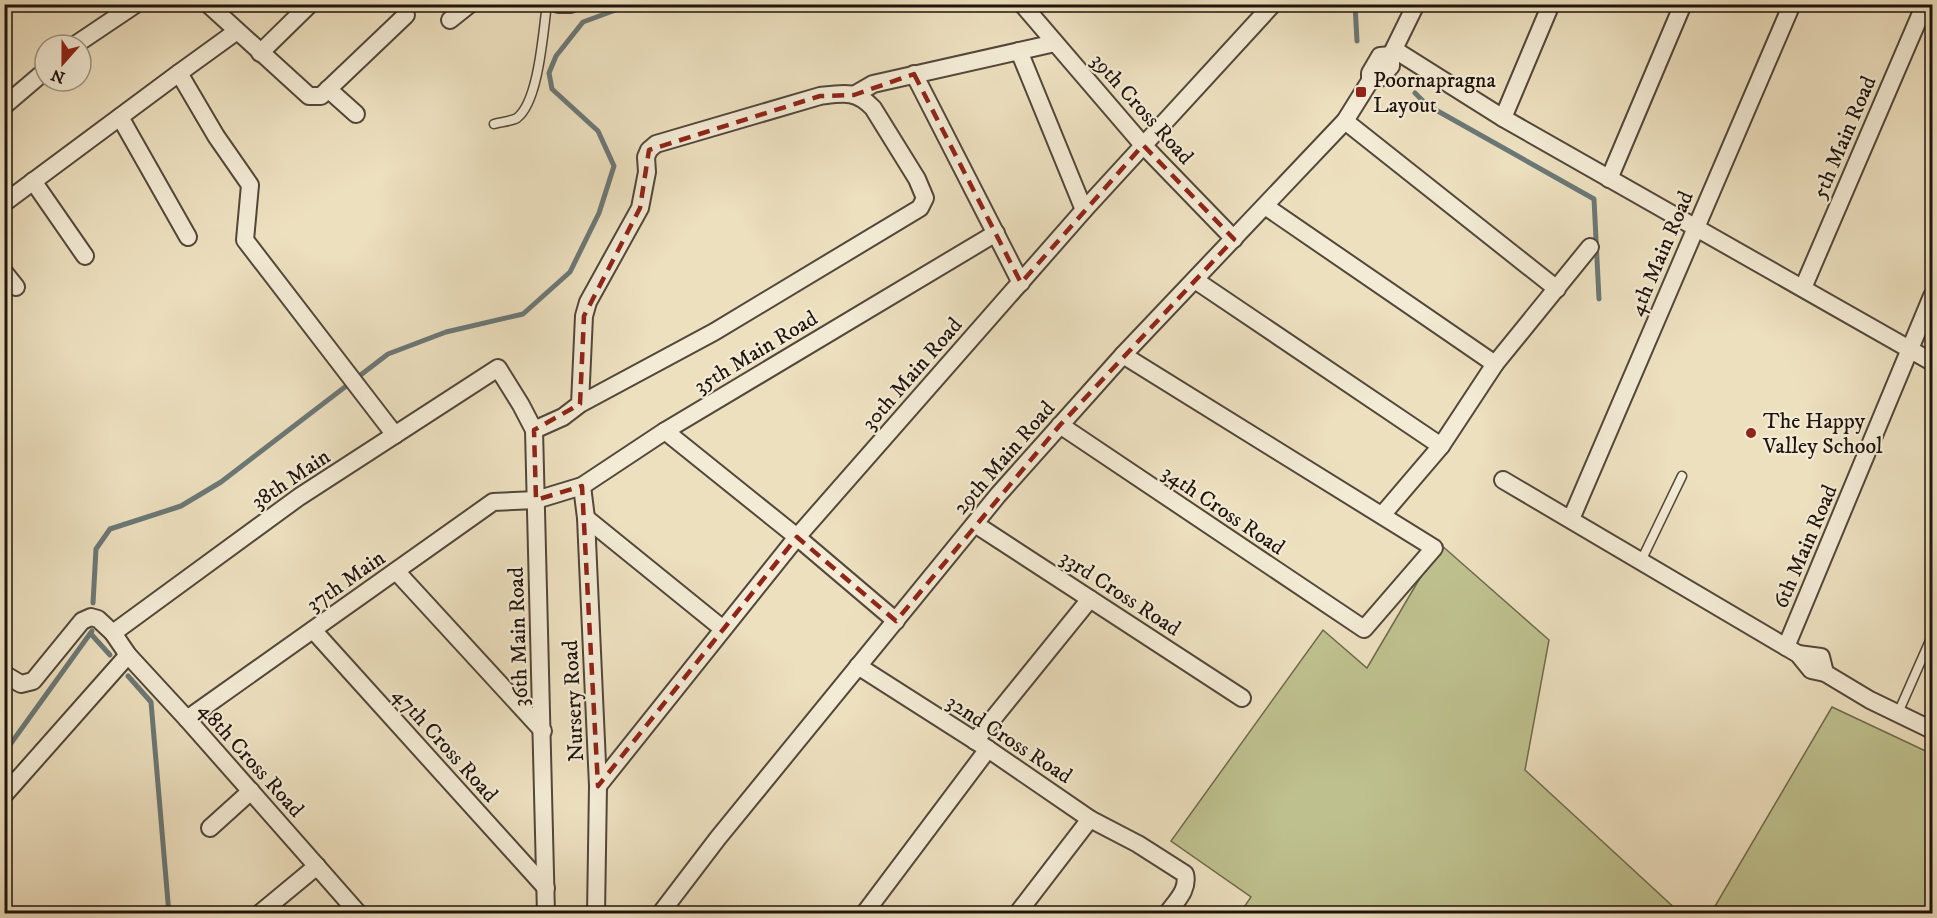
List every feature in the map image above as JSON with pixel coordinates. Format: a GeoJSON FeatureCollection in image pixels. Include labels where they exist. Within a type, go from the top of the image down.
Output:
{"type":"FeatureCollection","features":[{"type":"Feature","properties":{"kind":"street"},"geometry":{"type":"LineString","coordinates":[[93,33],[136,4]]}},
{"type":"Feature","properties":{"kind":"street"},"geometry":{"type":"LineString","coordinates":[[208,4],[309,96],[321,96],[406,15]]}},
{"type":"Feature","properties":{"kind":"street"},"geometry":{"type":"LineString","coordinates":[[260,52],[310,4]]}},
{"type":"Feature","properties":{"kind":"street"},"geometry":{"type":"LineString","coordinates":[[450,20],[470,4]]}},
{"type":"Feature","properties":{"kind":"street"},"geometry":{"type":"LineString","coordinates":[[558,4],[571,4]]}},
{"type":"Feature","properties":{"kind":"street","name":"39th Cross Road"},"geometry":{"type":"LineString","coordinates":[[1022,4],[1143,145],[1233,239]]}},
{"type":"Feature","properties":{"kind":"street","name":"30th Main Road"},"geometry":{"type":"LineString","coordinates":[[598,786],[796,537],[1084,210],[1273,4]]}},
{"type":"Feature","properties":{"kind":"street"},"geometry":{"type":"LineString","coordinates":[[1416,4],[1393,52],[1609,179],[1932,362]]}},
{"type":"Feature","properties":{"kind":"street"},"geometry":{"type":"LineString","coordinates":[[1503,117],[1551,4]]}},
{"type":"Feature","properties":{"kind":"street"},"geometry":{"type":"LineString","coordinates":[[1609,179],[1683,4]]}},
{"type":"Feature","properties":{"kind":"street","name":"4th Main Road"},"geometry":{"type":"LineString","coordinates":[[1571,519],[1792,4]]}},
{"type":"Feature","properties":{"kind":"street","name":"5th Main Road"},"geometry":{"type":"LineString","coordinates":[[1803,288],[1925,4]]}},
{"type":"Feature","properties":{"kind":"street"},"geometry":{"type":"LineString","coordinates":[[4,203],[237,31]]}},
{"type":"Feature","properties":{"kind":"street"},"geometry":{"type":"LineString","coordinates":[[855,95],[873,84],[1019,51],[1046,33]]}},
{"type":"Feature","properties":{"kind":"street"},"geometry":{"type":"LineString","coordinates":[[1019,51],[1084,210]]}},
{"type":"Feature","properties":{"kind":"street","name":"29th Main Road"},"geometry":{"type":"LineString","coordinates":[[660,914],[718,838],[975,524],[1124,355],[1345,121],[1370,81],[1370,73],[1380,56],[1393,52]]}},
{"type":"Feature","properties":{"kind":"street"},"geometry":{"type":"LineString","coordinates":[[179,73],[216,136],[250,185],[245,240],[395,435]]}},
{"type":"Feature","properties":{"kind":"street"},"geometry":{"type":"LineString","coordinates":[[914,74],[1021,283]]}},
{"type":"Feature","properties":{"kind":"street"},"geometry":{"type":"LineString","coordinates":[[4,106],[33,81]]}},
{"type":"Feature","properties":{"kind":"street"},"geometry":{"type":"LineString","coordinates":[[328,89],[356,114]]}},
{"type":"Feature","properties":{"kind":"street"},"geometry":{"type":"LineString","coordinates":[[534,430],[563,417],[580,404],[714,332],[920,208],[925,198],[917,179],[873,108],[864,98],[848,93],[820,96],[656,144],[649,150],[646,157],[647,172],[640,208],[586,309],[583,327],[580,404]]}},
{"type":"Feature","properties":{"kind":"street"},"geometry":{"type":"LineString","coordinates":[[120,117],[188,237]]}},
{"type":"Feature","properties":{"kind":"street"},"geometry":{"type":"LineString","coordinates":[[1345,121],[1557,289]]}},
{"type":"Feature","properties":{"kind":"street"},"geometry":{"type":"LineString","coordinates":[[33,181],[85,256]]}},
{"type":"Feature","properties":{"kind":"street"},"geometry":{"type":"LineString","coordinates":[[1265,206],[1495,364]]}},
{"type":"Feature","properties":{"kind":"street","name":"35th Main Road"},"geometry":{"type":"LineString","coordinates":[[536,500],[582,486],[665,431],[996,233]]}},
{"type":"Feature","properties":{"kind":"street"},"geometry":{"type":"LineString","coordinates":[[1124,355],[1383,514],[1441,446],[1495,364],[1590,247]]}},
{"type":"Feature","properties":{"kind":"street"},"geometry":{"type":"LineString","coordinates":[[4,272],[16,287]]}},
{"type":"Feature","properties":{"kind":"street"},"geometry":{"type":"LineString","coordinates":[[1195,280],[1441,446]]}},
{"type":"Feature","properties":{"kind":"street","name":"6th Main Road"},"geometry":{"type":"LineString","coordinates":[[1792,651],[1932,296]]}},
{"type":"Feature","properties":{"kind":"street","name":"36th Main Road"},"geometry":{"type":"LineString","coordinates":[[498,368],[534,430],[546,914]]}},
{"type":"Feature","properties":{"kind":"street","name":"38th Main"},"geometry":{"type":"LineString","coordinates":[[113,633],[299,497],[498,368]]}},
{"type":"Feature","properties":{"kind":"street","name":"34th Cross Road"},"geometry":{"type":"LineString","coordinates":[[1060,425],[1364,629],[1434,548],[1383,514]]}},
{"type":"Feature","properties":{"kind":"street"},"geometry":{"type":"LineString","coordinates":[[665,431],[896,621]]}},
{"type":"Feature","properties":{"kind":"street"},"geometry":{"type":"LineString","coordinates":[[1503,480],[1792,651],[1811,670],[1825,673],[1870,700],[1932,730]]}},
{"type":"Feature","properties":{"kind":"street","name":"Nursery Road"},"geometry":{"type":"LineString","coordinates":[[582,486],[586,518],[598,786],[596,914]]}},
{"type":"Feature","properties":{"kind":"street","name":"37th Main"},"geometry":{"type":"LineString","coordinates":[[187,719],[493,502],[536,500]]}},
{"type":"Feature","properties":{"kind":"street"},"geometry":{"type":"LineString","coordinates":[[586,518],[723,629]]}},
{"type":"Feature","properties":{"kind":"street","name":"33rd Cross Road"},"geometry":{"type":"LineString","coordinates":[[975,524],[1242,698]]}},
{"type":"Feature","properties":{"kind":"street"},"geometry":{"type":"LineString","coordinates":[[396,571],[543,731]]}},
{"type":"Feature","properties":{"kind":"street"},"geometry":{"type":"LineString","coordinates":[[864,914],[981,745],[1089,598]]}},
{"type":"Feature","properties":{"kind":"street"},"geometry":{"type":"LineString","coordinates":[[4,674],[21,684],[33,681],[82,621],[90,617],[98,619],[113,633]]}},
{"type":"Feature","properties":{"kind":"street","name":"47th Cross Road"},"geometry":{"type":"LineString","coordinates":[[313,630],[546,888]]}},
{"type":"Feature","properties":{"kind":"street","name":"48th Cross Road"},"geometry":{"type":"LineString","coordinates":[[113,633],[128,655],[359,914]]}},
{"type":"Feature","properties":{"kind":"street"},"geometry":{"type":"LineString","coordinates":[[4,795],[128,655]]}},
{"type":"Feature","properties":{"kind":"street","name":"32nd Cross Road"},"geometry":{"type":"LineString","coordinates":[[858,666],[1090,819],[1138,843],[1185,874],[1187,883],[1184,891],[1167,914]]}},
{"type":"Feature","properties":{"kind":"street"},"geometry":{"type":"LineString","coordinates":[[210,828],[251,791]]}},
{"type":"Feature","properties":{"kind":"street"},"geometry":{"type":"LineString","coordinates":[[1017,914],[1090,819]]}},
{"type":"Feature","properties":{"kind":"street"},"geometry":{"type":"LineString","coordinates":[[259,914],[317,866]]}},
{"type":"Feature","properties":{"kind":"lane"},"geometry":{"type":"LineString","coordinates":[[494,124],[516,118],[526,106],[533,91],[547,4]]}},
{"type":"Feature","properties":{"kind":"lane"},"geometry":{"type":"LineString","coordinates":[[1641,561],[1682,476]]}},
{"type":"Feature","properties":{"kind":"lane"},"geometry":{"type":"LineString","coordinates":[[1898,713],[1932,636]]}},
{"type":"Feature","properties":{"kind":"highlighted area"},"geometry":{"type":"Polygon","coordinates":[[[914,74],[1021,283],[1143,145],[1234,239],[1060,425],[896,621],[797,537],[598,786],[582,486],[536,500],[534,430],[580,404],[584,316],[640,208],[649,150],[820,96],[854,95],[914,74]]]}},
{"type":"Feature","properties":{"kind":"green space"},"geometry":{"type":"Polygon","coordinates":[[[1440,544],[1549,640],[1525,770],[1680,913],[1240,913],[1251,897],[1171,841],[1323,630],[1367,668],[1440,544]]]}},
{"type":"Feature","properties":{"kind":"green space"},"geometry":{"type":"Polygon","coordinates":[[[1832,707],[1932,754],[1932,913],[1711,913],[1832,707]]]}},
{"type":"Feature","properties":{"kind":"waterway"},"geometry":{"type":"LineString","coordinates":[[93,603],[96,549],[110,529],[181,506],[221,482],[388,354],[446,332],[523,314],[570,272],[599,213],[614,166],[598,131],[552,89],[549,73],[556,56],[583,22],[632,4]]}},
{"type":"Feature","properties":{"kind":"waterway"},"geometry":{"type":"LineString","coordinates":[[1355,4],[1357,41]]}},
{"type":"Feature","properties":{"kind":"waterway"},"geometry":{"type":"LineString","coordinates":[[1415,93],[1427,105],[1594,199],[1599,299]]}},
{"type":"Feature","properties":{"kind":"waterway"},"geometry":{"type":"LineString","coordinates":[[4,753],[92,631],[91,634],[110,655]]}},
{"type":"Feature","properties":{"kind":"waterway"},"geometry":{"type":"LineString","coordinates":[[128,676],[151,702],[169,914]]}},
{"type":"Feature","properties":{"kind":"place","name":"Poornapragna Layout"},"geometry":{"type":"Point","coordinates":[1361,92]}},
{"type":"Feature","properties":{"kind":"place","name":"The Happy Valley School"},"geometry":{"type":"Point","coordinates":[1751,433]}}]}
